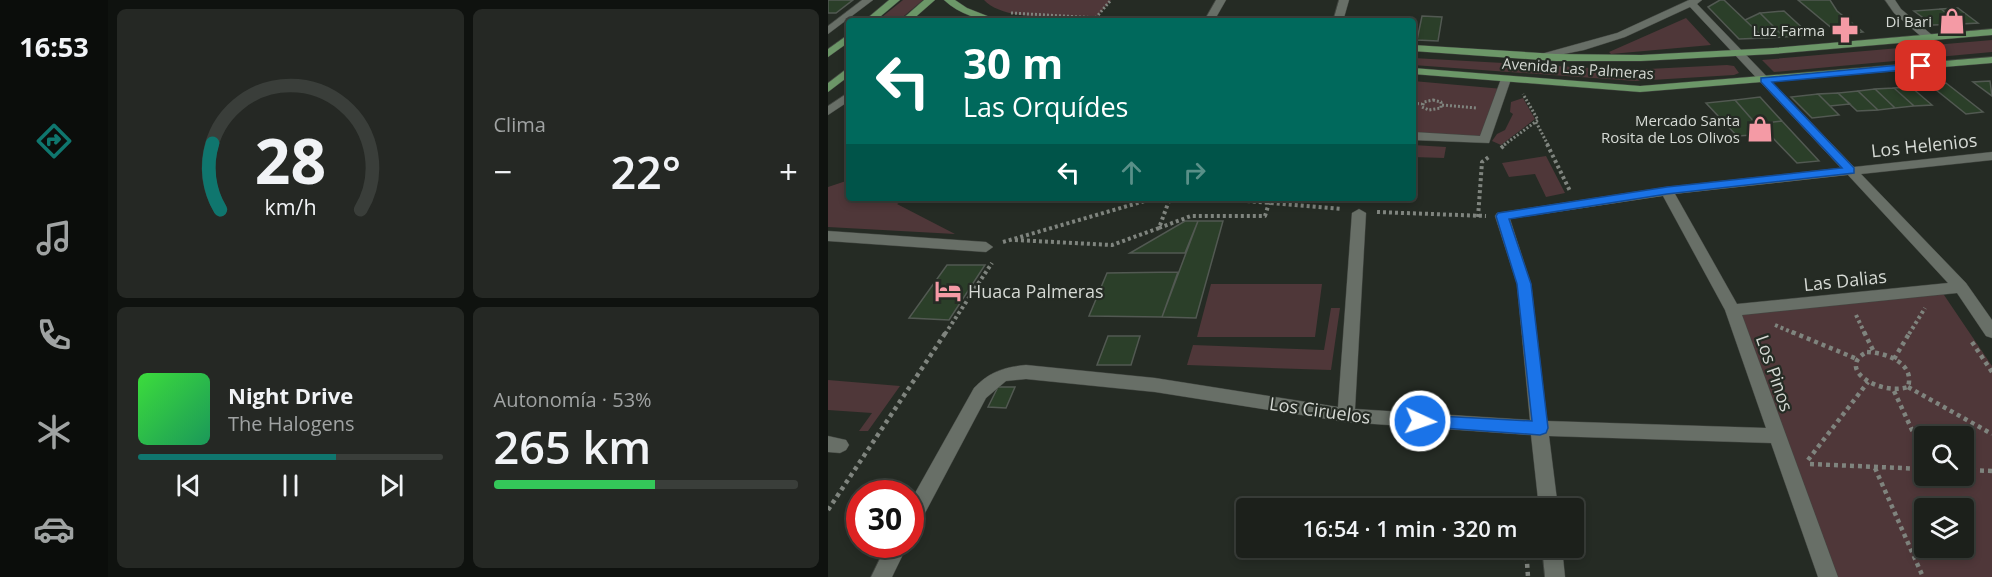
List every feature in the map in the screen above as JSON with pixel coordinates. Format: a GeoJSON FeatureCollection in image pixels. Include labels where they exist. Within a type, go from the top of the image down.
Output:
{"type":"FeatureCollection","features":[{"type":"Feature","properties":{"kind":"main road"},"geometry":{"type":"LineString","coordinates":[[873,18],[895,0]]}},
{"type":"Feature","properties":{"kind":"main road"},"geometry":{"type":"LineString","coordinates":[[909,18],[930,0]]}},
{"type":"Feature","properties":{"kind":"main road"},"geometry":{"type":"LineString","coordinates":[[949,0],[989,18]]}},
{"type":"Feature","properties":{"kind":"main road","name":"Avenida Las Palmeras"},"geometry":{"type":"LineString","coordinates":[[1416,48],[1631,59],[1739,54],[1992,32]]}},
{"type":"Feature","properties":{"kind":"main road"},"geometry":{"type":"LineString","coordinates":[[829,52],[846,39]]}},
{"type":"Feature","properties":{"kind":"main road"},"geometry":{"type":"LineString","coordinates":[[829,52],[846,51]]}},
{"type":"Feature","properties":{"kind":"main road","name":"Avenida Las Palmeras"},"geometry":{"type":"LineString","coordinates":[[1416,71],[1640,89],[1992,60]]}},
{"type":"Feature","properties":{"kind":"main road"},"geometry":{"type":"LineString","coordinates":[[828,78],[846,75]]}},
{"type":"Feature","properties":{"kind":"main road"},"geometry":{"type":"LineString","coordinates":[[828,89],[846,75]]}},
{"type":"Feature","properties":{"kind":"street"},"geometry":{"type":"LineString","coordinates":[[828,31],[868,0]]}},
{"type":"Feature","properties":{"kind":"street"},"geometry":{"type":"LineString","coordinates":[[1211,18],[1221,0]]}},
{"type":"Feature","properties":{"kind":"street"},"geometry":{"type":"LineString","coordinates":[[1339,18],[1344,0]]}},
{"type":"Feature","properties":{"kind":"street"},"geometry":{"type":"LineString","coordinates":[[1665,0],[1690,3],[1961,287],[1992,332]]}},
{"type":"Feature","properties":{"kind":"street"},"geometry":{"type":"LineString","coordinates":[[1890,0],[1897,11],[1928,37]]}},
{"type":"Feature","properties":{"kind":"street"},"geometry":{"type":"LineString","coordinates":[[1539,56],[1580,48],[1621,35],[1690,3]]}},
{"type":"Feature","properties":{"kind":"street"},"geometry":{"type":"LineString","coordinates":[[1416,136],[1485,140],[1506,79]]}},
{"type":"Feature","properties":{"kind":"street"},"geometry":{"type":"LineString","coordinates":[[828,112],[846,97]]}},
{"type":"Feature","properties":{"kind":"street","name":"Los Helenios"},"geometry":{"type":"LineString","coordinates":[[1502,216],[1667,191],[1992,156]]}},
{"type":"Feature","properties":{"kind":"street","name":"Los Pinos"},"geometry":{"type":"LineString","coordinates":[[1667,191],[1733,310],[1828,577]]}},
{"type":"Feature","properties":{"kind":"street"},"geometry":{"type":"LineString","coordinates":[[1346,415],[1359,211]]}},
{"type":"Feature","properties":{"kind":"street"},"geometry":{"type":"LineString","coordinates":[[1502,216],[1524,284],[1547,498]]}},
{"type":"Feature","properties":{"kind":"street"},"geometry":{"type":"LineString","coordinates":[[828,236],[984,254]]}},
{"type":"Feature","properties":{"kind":"street","name":"Las Dalias"},"geometry":{"type":"LineString","coordinates":[[1733,310],[1961,287]]}},
{"type":"Feature","properties":{"kind":"street","name":"Los Ciruelos"},"geometry":{"type":"LineString","coordinates":[[924,496],[980,393],[994,377],[1026,372],[1155,385],[1346,415],[1540,428],[1776,436]]}},
{"type":"Feature","properties":{"kind":"street"},"geometry":{"type":"LineString","coordinates":[[881,577],[891,558]]}},
{"type":"Feature","properties":{"kind":"street"},"geometry":{"type":"LineString","coordinates":[[1553,558],[1555,577]]}},
{"type":"Feature","properties":{"kind":"path"},"geometry":{"type":"LineString","coordinates":[[1096,18],[1111,0]]}},
{"type":"Feature","properties":{"kind":"path"},"geometry":{"type":"LineString","coordinates":[[1007,12],[1082,18]]}},
{"type":"Feature","properties":{"kind":"path"},"geometry":{"type":"LineString","coordinates":[[1523,80],[1521,90],[1538,120],[1536,122],[1572,194]]}},
{"type":"Feature","properties":{"kind":"path"},"geometry":{"type":"LineString","coordinates":[[1416,103],[1422,104],[1433,100],[1439,101],[1442,105],[1497,109]]}},
{"type":"Feature","properties":{"kind":"path"},"geometry":{"type":"LineString","coordinates":[[1422,104],[1429,110],[1439,109],[1442,105]]}},
{"type":"Feature","properties":{"kind":"path"},"geometry":{"type":"LineString","coordinates":[[1478,217],[1482,162],[1536,122]]}},
{"type":"Feature","properties":{"kind":"path"},"geometry":{"type":"LineString","coordinates":[[828,510],[993,261],[984,254],[1011,240],[1145,201]]}},
{"type":"Feature","properties":{"kind":"path"},"geometry":{"type":"LineString","coordinates":[[1159,228],[1169,201]]}},
{"type":"Feature","properties":{"kind":"path"},"geometry":{"type":"LineString","coordinates":[[1246,201],[1359,211],[1478,217],[1502,216]]}},
{"type":"Feature","properties":{"kind":"path"},"geometry":{"type":"LineString","coordinates":[[1011,240],[1112,245],[1191,216],[1265,216],[1269,203]]}},
{"type":"Feature","properties":{"kind":"path"},"geometry":{"type":"LineString","coordinates":[[1893,358],[1936,290]]}},
{"type":"Feature","properties":{"kind":"path"},"geometry":{"type":"LineString","coordinates":[[1849,299],[1874,352]]}},
{"type":"Feature","properties":{"kind":"path"},"geometry":{"type":"LineString","coordinates":[[1764,321],[1857,359]]}},
{"type":"Feature","properties":{"kind":"path"},"geometry":{"type":"LineString","coordinates":[[1908,387],[1910,376],[1907,369],[1893,358],[1874,352],[1861,355],[1857,359],[1857,370],[1868,382],[1894,392],[1908,387],[1992,434]]}},
{"type":"Feature","properties":{"kind":"path"},"geometry":{"type":"LineString","coordinates":[[1868,382],[1804,464],[1914,469]]}},
{"type":"Feature","properties":{"kind":"path"},"geometry":{"type":"LineString","coordinates":[[1894,392],[1914,435]]}},
{"type":"Feature","properties":{"kind":"path"},"geometry":{"type":"LineString","coordinates":[[1875,468],[1923,577]]}},
{"type":"Feature","properties":{"kind":"path"},"geometry":{"type":"LineString","coordinates":[[1974,470],[1992,471]]}},
{"type":"Feature","properties":{"kind":"path"},"geometry":{"type":"LineString","coordinates":[[1527,558],[1528,577]]}},
{"type":"Feature","properties":{"kind":"shaded area"},"geometry":{"type":"Polygon","coordinates":[[[903,0],[923,0],[902,18],[881,18],[903,0]]]}},
{"type":"Feature","properties":{"kind":"shaded area"},"geometry":{"type":"Polygon","coordinates":[[[984,0],[1111,0],[1096,18],[1053,18],[1006,12],[993,7],[984,0]]]}},
{"type":"Feature","properties":{"kind":"shaded area"},"geometry":{"type":"Polygon","coordinates":[[[1686,18],[1711,45],[1611,54],[1609,52],[1686,18]]]}},
{"type":"Feature","properties":{"kind":"shaded area"},"geometry":{"type":"Polygon","coordinates":[[[1992,40],[1992,52],[1774,72],[1762,60],[1992,40]]]}},
{"type":"Feature","properties":{"kind":"shaded area"},"geometry":{"type":"Polygon","coordinates":[[[1416,58],[1629,70],[1727,65],[1734,66],[1739,73],[1635,81],[1416,65],[1416,58]]]}},
{"type":"Feature","properties":{"kind":"shaded area"},"geometry":{"type":"Polygon","coordinates":[[[1416,81],[1503,89],[1485,140],[1416,136],[1416,81]]]}},
{"type":"Feature","properties":{"kind":"shaded area"},"geometry":{"type":"Polygon","coordinates":[[[1523,98],[1535,119],[1501,145],[1492,141],[1497,134],[1505,130],[1513,114],[1510,112],[1511,102],[1523,98]]]}},
{"type":"Feature","properties":{"kind":"shaded area"},"geometry":{"type":"Polygon","coordinates":[[[1416,145],[1446,147],[1444,158],[1416,157],[1416,145]]]}},
{"type":"Feature","properties":{"kind":"shaded area"},"geometry":{"type":"Polygon","coordinates":[[[1546,156],[1565,193],[1546,197],[1535,174],[1509,177],[1502,163],[1546,156]]]}},
{"type":"Feature","properties":{"kind":"shaded area"},"geometry":{"type":"Polygon","coordinates":[[[846,181],[846,201],[902,201],[897,204],[955,234],[828,227],[828,187],[846,181]]]}},
{"type":"Feature","properties":{"kind":"shaded area"},"geometry":{"type":"Polygon","coordinates":[[[1211,284],[1322,284],[1315,337],[1197,337],[1211,284]]]}},
{"type":"Feature","properties":{"kind":"shaded area"},"geometry":{"type":"Polygon","coordinates":[[[1942,292],[1992,366],[1992,577],[1837,577],[1741,314],[1942,292]]]}},
{"type":"Feature","properties":{"kind":"shaded area"},"geometry":{"type":"Polygon","coordinates":[[[1331,308],[1340,308],[1331,370],[1187,365],[1193,345],[1324,350],[1331,308]]]}},
{"type":"Feature","properties":{"kind":"shaded area"},"geometry":{"type":"Polygon","coordinates":[[[828,380],[900,386],[868,431],[859,431],[872,413],[828,410],[828,380]]]}},
{"type":"Feature","properties":{"kind":"building"},"geometry":{"type":"Polygon","coordinates":[[[828,0],[853,0],[836,13],[828,13],[828,0]]]}},
{"type":"Feature","properties":{"kind":"building"},"geometry":{"type":"Polygon","coordinates":[[[1724,0],[1764,38],[1739,39],[1708,7],[1724,0]]]}},
{"type":"Feature","properties":{"kind":"building"},"geometry":{"type":"Polygon","coordinates":[[[1798,0],[1830,0],[1837,11],[1863,32],[1840,35],[1798,0]]]}},
{"type":"Feature","properties":{"kind":"building"},"geometry":{"type":"Polygon","coordinates":[[[1958,8],[1978,23],[1960,24],[1941,9],[1958,8]]]}},
{"type":"Feature","properties":{"kind":"building"},"geometry":{"type":"Polygon","coordinates":[[[1941,9],[1960,24],[1933,25],[1914,11],[1941,9]]]}},
{"type":"Feature","properties":{"kind":"building"},"geometry":{"type":"Polygon","coordinates":[[[1784,11],[1810,35],[1784,37],[1760,13],[1784,11]]]}},
{"type":"Feature","properties":{"kind":"building"},"geometry":{"type":"Polygon","coordinates":[[[1760,13],[1784,37],[1764,38],[1745,20],[1760,13]]]}},
{"type":"Feature","properties":{"kind":"building"},"geometry":{"type":"Polygon","coordinates":[[[1422,16],[1442,17],[1438,41],[1417,40],[1422,16]]]}},
{"type":"Feature","properties":{"kind":"building"},"geometry":{"type":"Polygon","coordinates":[[[1990,81],[1992,96],[1973,82],[1990,81]]]}},
{"type":"Feature","properties":{"kind":"building"},"geometry":{"type":"Polygon","coordinates":[[[1946,83],[1983,112],[1966,114],[1930,85],[1946,83]]]}},
{"type":"Feature","properties":{"kind":"building"},"geometry":{"type":"Polygon","coordinates":[[[1911,87],[1932,105],[1914,106],[1894,88],[1911,87]]]}},
{"type":"Feature","properties":{"kind":"building"},"geometry":{"type":"Polygon","coordinates":[[[1894,88],[1914,106],[1895,108],[1875,89],[1894,88]]]}},
{"type":"Feature","properties":{"kind":"building"},"geometry":{"type":"Polygon","coordinates":[[[1875,89],[1895,108],[1878,110],[1858,91],[1875,89]]]}},
{"type":"Feature","properties":{"kind":"building"},"geometry":{"type":"Polygon","coordinates":[[[1858,91],[1878,110],[1857,111],[1838,93],[1858,91]]]}},
{"type":"Feature","properties":{"kind":"building"},"geometry":{"type":"Polygon","coordinates":[[[1838,93],[1850,104],[1830,106],[1818,94],[1838,93]]]}},
{"type":"Feature","properties":{"kind":"building"},"geometry":{"type":"Polygon","coordinates":[[[1818,94],[1839,115],[1812,118],[1791,97],[1818,94]]]}},
{"type":"Feature","properties":{"kind":"building"},"geometry":{"type":"Polygon","coordinates":[[[1760,97],[1782,121],[1756,124],[1735,100],[1760,97]]]}},
{"type":"Feature","properties":{"kind":"building","name":"Mercado Santa Rosita de Los Olivos"},"geometry":{"type":"Polygon","coordinates":[[[1735,100],[1756,124],[1782,121],[1819,161],[1797,163],[1769,134],[1737,136],[1706,103],[1735,100]]]}},
{"type":"Feature","properties":{"kind":"building"},"geometry":{"type":"Polygon","coordinates":[[[1185,221],[1198,221],[1185,253],[1130,253],[1185,221]]]}},
{"type":"Feature","properties":{"kind":"building"},"geometry":{"type":"Polygon","coordinates":[[[1198,221],[1223,221],[1196,318],[1162,317],[1198,221]]]}},
{"type":"Feature","properties":{"kind":"building","name":"Huaca Palmeras"},"geometry":{"type":"Polygon","coordinates":[[[947,265],[985,265],[949,320],[909,318],[947,265]]]}},
{"type":"Feature","properties":{"kind":"building"},"geometry":{"type":"Polygon","coordinates":[[[1178,272],[1162,317],[1089,316],[1107,273],[1178,272]]]}},
{"type":"Feature","properties":{"kind":"building"},"geometry":{"type":"Polygon","coordinates":[[[1108,336],[1140,336],[1131,365],[1097,365],[1108,336]]]}},
{"type":"Feature","properties":{"kind":"building"},"geometry":{"type":"Polygon","coordinates":[[[998,387],[1015,387],[1006,408],[988,407],[998,387]]]}},
{"type":"Feature","properties":{"kind":"place","name":"Di Bari"},"geometry":{"type":"Point","coordinates":[1952,21]}},
{"type":"Feature","properties":{"kind":"place","name":"Luz Farma"},"geometry":{"type":"Point","coordinates":[1845,30]}},
{"type":"Feature","properties":{"kind":"place","name":"Mercado Santa Rosita de Los Olivos"},"geometry":{"type":"Point","coordinates":[1760,129]}},
{"type":"Feature","properties":{"kind":"place","name":"Huaca Palmeras"},"geometry":{"type":"Point","coordinates":[948,291]}},
{"type":"Feature","properties":{"kind":"route"},"geometry":{"type":"LineString","coordinates":[[1420,421],[1540,428],[1524,284],[1502,216],[1667,191],[1850,170],[1764,80],[1921,66]]}}]}
